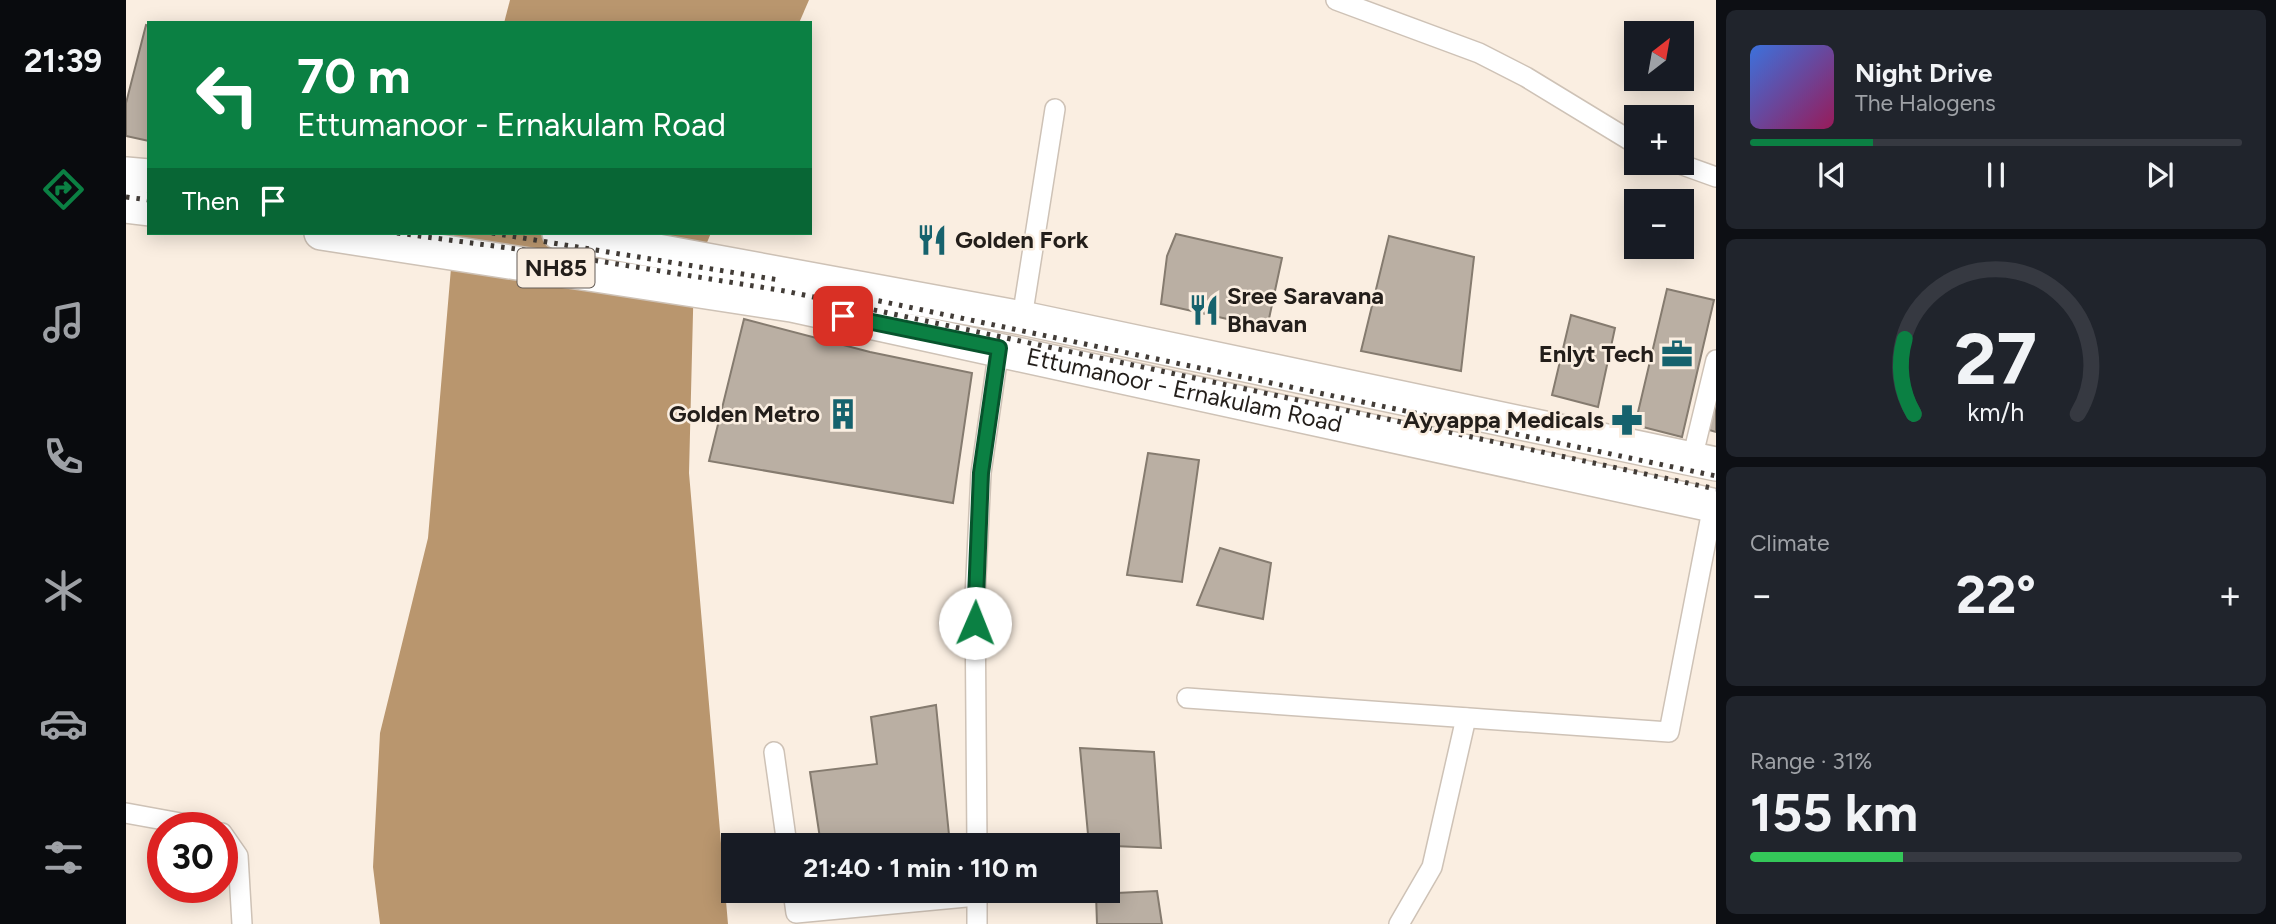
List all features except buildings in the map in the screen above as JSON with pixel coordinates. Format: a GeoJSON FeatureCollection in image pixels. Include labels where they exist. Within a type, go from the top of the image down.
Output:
{"type":"FeatureCollection","features":[{"type":"Feature","properties":{"kind":"highway"},"geometry":{"type":"LineString","coordinates":[[126,174],[147,176]]}},
{"type":"Feature","properties":{"kind":"highway"},"geometry":{"type":"LineString","coordinates":[[126,206],[147,209]]}},
{"type":"Feature","properties":{"kind":"highway","name":"Ettumanoor - Ernakulam Road"},"geometry":{"type":"LineString","coordinates":[[338,235],[792,290],[999,348],[1715,505]]}},
{"type":"Feature","properties":{"kind":"highway"},"geometry":{"type":"LineString","coordinates":[[567,235],[792,290],[1022,318],[1704,461]]}},
{"type":"Feature","properties":{"kind":"highway"},"geometry":{"type":"LineString","coordinates":[[1206,395],[1212,356]]}},
{"type":"Feature","properties":{"kind":"street"},"geometry":{"type":"LineString","coordinates":[[1336,0],[1479,53],[1526,77],[1624,137]]}},
{"type":"Feature","properties":{"kind":"street"},"geometry":{"type":"LineString","coordinates":[[1022,318],[1055,109]]}},
{"type":"Feature","properties":{"kind":"street"},"geometry":{"type":"LineString","coordinates":[[1694,169],[1716,177]]}},
{"type":"Feature","properties":{"kind":"street"},"geometry":{"type":"LineString","coordinates":[[976,833],[975,584],[981,473],[999,348]]}},
{"type":"Feature","properties":{"kind":"street"},"geometry":{"type":"LineString","coordinates":[[1704,461],[1716,360]]}},
{"type":"Feature","properties":{"kind":"street"},"geometry":{"type":"LineString","coordinates":[[1187,698],[1670,732],[1715,505]]}},
{"type":"Feature","properties":{"kind":"street"},"geometry":{"type":"LineString","coordinates":[[1399,924],[1432,867],[1466,718]]}},
{"type":"Feature","properties":{"kind":"street"},"geometry":{"type":"LineString","coordinates":[[774,752],[785,833]]}},
{"type":"Feature","properties":{"kind":"street"},"geometry":{"type":"LineString","coordinates":[[126,813],[147,817]]}},
{"type":"Feature","properties":{"kind":"street"},"geometry":{"type":"LineString","coordinates":[[238,856],[242,924]]}},
{"type":"Feature","properties":{"kind":"street"},"geometry":{"type":"LineString","coordinates":[[795,903],[796,913],[886,903]]}},
{"type":"Feature","properties":{"kind":"street"},"geometry":{"type":"LineString","coordinates":[[977,903],[977,924]]}},
{"type":"Feature","properties":{"kind":"shaded area"},"geometry":{"type":"Polygon","coordinates":[[[510,0],[809,0],[800,21],[505,21],[510,0]]]}},
{"type":"Feature","properties":{"kind":"shaded area"},"geometry":{"type":"Polygon","coordinates":[[[454,235],[710,235],[694,273],[689,473],[721,843],[721,903],[726,903],[728,924],[380,924],[373,867],[380,733],[428,538],[454,235]]]}},
{"type":"Feature","properties":{"kind":"railway"},"geometry":{"type":"LineString","coordinates":[[126,197],[147,200]]}},
{"type":"Feature","properties":{"kind":"railway"},"geometry":{"type":"LineString","coordinates":[[412,235],[561,255],[785,291],[1716,489]]}},
{"type":"Feature","properties":{"kind":"railway"},"geometry":{"type":"LineString","coordinates":[[504,235],[779,280]]}},
{"type":"Feature","properties":{"kind":"railway"},"geometry":{"type":"LineString","coordinates":[[827,290],[1716,476]]}},
{"type":"Feature","properties":{"kind":"place","name":"Golden Fork"},"geometry":{"type":"Point","coordinates":[932,240]}},
{"type":"Feature","properties":{"kind":"place","name":"Sree Saravana Bhavan"},"geometry":{"type":"Point","coordinates":[1204,310]}},
{"type":"Feature","properties":{"kind":"place","name":"Enlyt Tech"},"geometry":{"type":"Point","coordinates":[1677,354]}},
{"type":"Feature","properties":{"kind":"place","name":"Golden Metro"},"geometry":{"type":"Point","coordinates":[843,414]}},
{"type":"Feature","properties":{"kind":"place","name":"Ayyappa Medicals"},"geometry":{"type":"Point","coordinates":[1627,420]}},
{"type":"Feature","properties":{"kind":"route"},"geometry":{"type":"LineString","coordinates":[[843,316],[999,348],[981,473],[975,623]]}}]}
